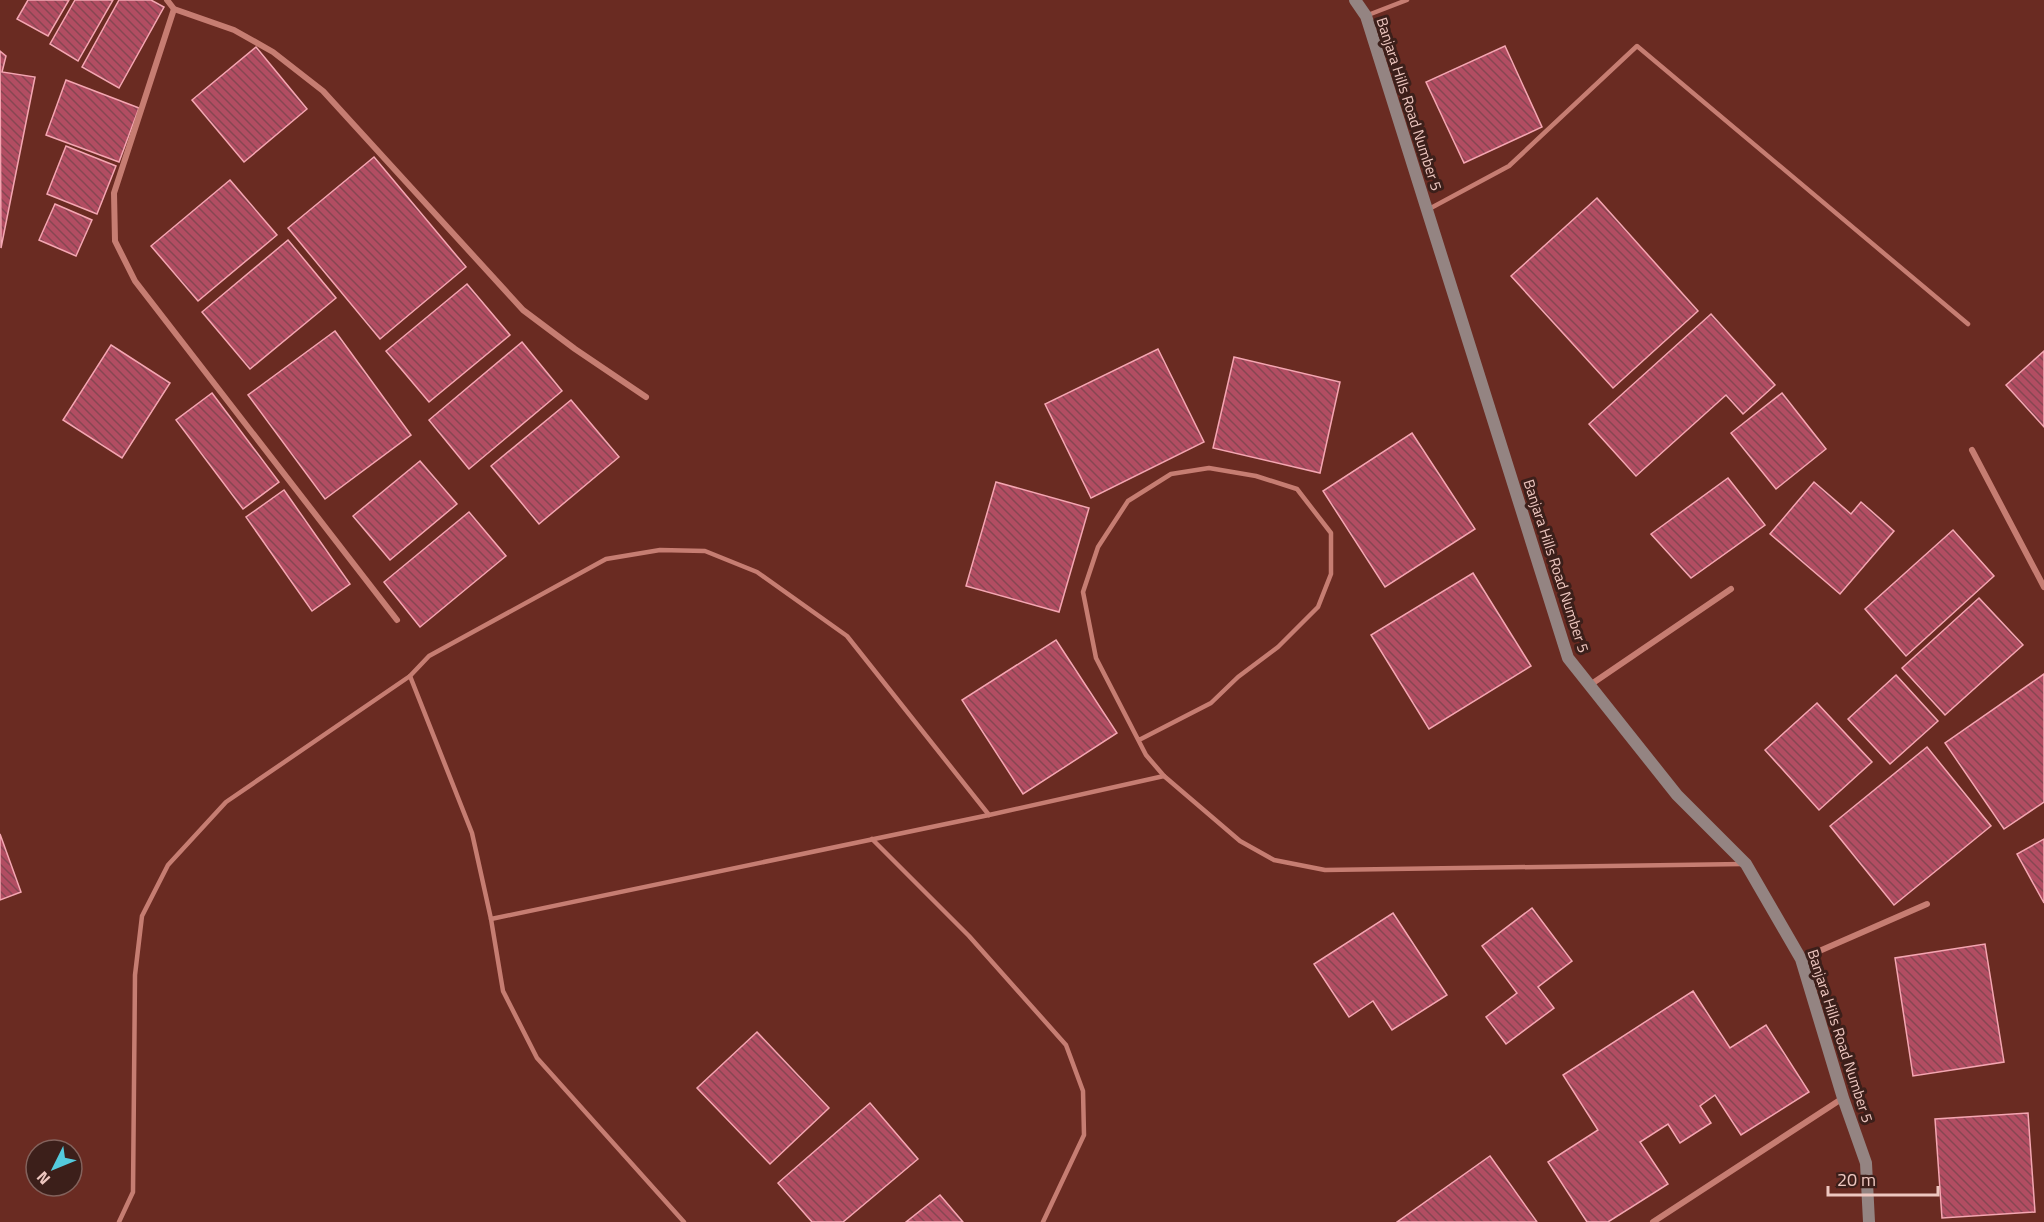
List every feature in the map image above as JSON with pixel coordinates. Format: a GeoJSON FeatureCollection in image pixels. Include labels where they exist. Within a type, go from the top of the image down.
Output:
{"type":"FeatureCollection","features":[{"type":"Feature","properties":{"kind":"street"},"geometry":{"type":"LineString","coordinates":[[167,0],[174,9],[234,30],[273,52],[323,91],[523,310],[575,349],[646,397]]}},
{"type":"Feature","properties":{"kind":"street","name":"Banjara Hills Road Number 5"},"geometry":{"type":"LineString","coordinates":[[1356,1],[1366,16],[1568,658],[1677,795],[1746,864],[1801,958],[1843,1098],[1866,1163],[1869,1222]]}},
{"type":"Feature","properties":{"kind":"street"},"geometry":{"type":"LineString","coordinates":[[174,9],[114,193],[115,241],[135,281],[397,620]]}},
{"type":"Feature","properties":{"kind":"street"},"geometry":{"type":"LineString","coordinates":[[1972,450],[2044,587]]}},
{"type":"Feature","properties":{"kind":"street"},"geometry":{"type":"LineString","coordinates":[[1590,686],[1731,589]]}},
{"type":"Feature","properties":{"kind":"street"},"geometry":{"type":"LineString","coordinates":[[1801,958],[1927,904]]}},
{"type":"Feature","properties":{"kind":"street"},"geometry":{"type":"LineString","coordinates":[[1653,1222],[1843,1098]]}},
{"type":"Feature","properties":{"kind":"lane"},"geometry":{"type":"LineString","coordinates":[[1366,16],[1407,0]]}},
{"type":"Feature","properties":{"kind":"lane"},"geometry":{"type":"LineString","coordinates":[[1427,210],[1509,166],[1637,46],[1968,324]]}},
{"type":"Feature","properties":{"kind":"lane"},"geometry":{"type":"LineString","coordinates":[[1138,740],[1211,703],[1238,677],[1278,647],[1318,607],[1330,574],[1331,533],[1297,489],[1256,476],[1209,468],[1171,474],[1128,501],[1098,547],[1083,592],[1096,658],[1138,740],[1146,755],[1164,776],[1240,841],[1274,860],[1325,870],[1746,864]]}},
{"type":"Feature","properties":{"kind":"lane"},"geometry":{"type":"LineString","coordinates":[[119,1222],[133,1192],[135,975],[142,916],[168,865],[226,802],[410,676],[429,656],[606,559],[660,550],[705,551],[757,572],[847,636],[989,815]]}},
{"type":"Feature","properties":{"kind":"lane"},"geometry":{"type":"LineString","coordinates":[[410,676],[472,833],[491,919],[503,991],[537,1058],[684,1222]]}},
{"type":"Feature","properties":{"kind":"lane"},"geometry":{"type":"LineString","coordinates":[[491,919],[1164,776]]}},
{"type":"Feature","properties":{"kind":"lane"},"geometry":{"type":"LineString","coordinates":[[872,839],[969,936],[1066,1045],[1083,1091],[1084,1135],[1043,1222]]}},
{"type":"Feature","properties":{"kind":"building"},"geometry":{"type":"Polygon","coordinates":[[[28,0],[69,0],[48,36],[17,19],[28,0]]]}},
{"type":"Feature","properties":{"kind":"building"},"geometry":{"type":"Polygon","coordinates":[[[75,0],[113,0],[78,61],[50,44],[75,0]]]}},
{"type":"Feature","properties":{"kind":"building"},"geometry":{"type":"Polygon","coordinates":[[[119,0],[151,0],[164,7],[119,88],[82,67],[119,0]]]}},
{"type":"Feature","properties":{"kind":"building"},"geometry":{"type":"Polygon","coordinates":[[[1505,46],[1542,127],[1464,163],[1426,82],[1505,46]]]}},
{"type":"Feature","properties":{"kind":"building"},"geometry":{"type":"Polygon","coordinates":[[[256,47],[307,109],[244,162],[192,100],[256,47]]]}},
{"type":"Feature","properties":{"kind":"building"},"geometry":{"type":"Polygon","coordinates":[[[0,51],[6,56],[2,72],[35,77],[1,248],[0,51]]]}},
{"type":"Feature","properties":{"kind":"building"},"geometry":{"type":"Polygon","coordinates":[[[66,80],[139,108],[119,162],[46,135],[66,80]]]}},
{"type":"Feature","properties":{"kind":"building"},"geometry":{"type":"Polygon","coordinates":[[[66,146],[116,166],[97,214],[47,194],[66,146]]]}},
{"type":"Feature","properties":{"kind":"building"},"geometry":{"type":"Polygon","coordinates":[[[374,157],[466,267],[380,339],[288,228],[374,157]]]}},
{"type":"Feature","properties":{"kind":"building"},"geometry":{"type":"Polygon","coordinates":[[[230,180],[277,235],[198,301],[151,246],[230,180]]]}},
{"type":"Feature","properties":{"kind":"building"},"geometry":{"type":"Polygon","coordinates":[[[1597,198],[1698,311],[1613,388],[1511,276],[1597,198]]]}},
{"type":"Feature","properties":{"kind":"building"},"geometry":{"type":"Polygon","coordinates":[[[55,204],[92,220],[76,256],[39,240],[55,204]]]}},
{"type":"Feature","properties":{"kind":"building"},"geometry":{"type":"Polygon","coordinates":[[[288,240],[336,298],[250,369],[202,312],[288,240]]]}},
{"type":"Feature","properties":{"kind":"building"},"geometry":{"type":"Polygon","coordinates":[[[467,284],[510,335],[429,402],[386,351],[467,284]]]}},
{"type":"Feature","properties":{"kind":"building"},"geometry":{"type":"Polygon","coordinates":[[[1711,314],[1775,385],[1743,414],[1726,395],[1636,476],[1589,424],[1711,314]]]}},
{"type":"Feature","properties":{"kind":"building"},"geometry":{"type":"Polygon","coordinates":[[[335,331],[411,435],[325,499],[248,395],[335,331]]]}},
{"type":"Feature","properties":{"kind":"building"},"geometry":{"type":"Polygon","coordinates":[[[522,342],[562,391],[469,469],[429,420],[522,342]]]}},
{"type":"Feature","properties":{"kind":"building"},"geometry":{"type":"Polygon","coordinates":[[[111,345],[170,383],[122,458],[63,420],[111,345]]]}},
{"type":"Feature","properties":{"kind":"building"},"geometry":{"type":"Polygon","coordinates":[[[1158,349],[1204,442],[1091,498],[1045,404],[1158,349]]]}},
{"type":"Feature","properties":{"kind":"building"},"geometry":{"type":"Polygon","coordinates":[[[2044,351],[2044,427],[2006,385],[2044,351]]]}},
{"type":"Feature","properties":{"kind":"building"},"geometry":{"type":"Polygon","coordinates":[[[1234,357],[1340,382],[1320,473],[1213,448],[1234,357]]]}},
{"type":"Feature","properties":{"kind":"building"},"geometry":{"type":"Polygon","coordinates":[[[212,393],[279,482],[243,509],[176,420],[212,393]]]}},
{"type":"Feature","properties":{"kind":"building"},"geometry":{"type":"Polygon","coordinates":[[[1782,393],[1826,449],[1776,489],[1731,433],[1782,393]]]}},
{"type":"Feature","properties":{"kind":"building"},"geometry":{"type":"Polygon","coordinates":[[[571,400],[619,457],[539,524],[491,466],[571,400]]]}},
{"type":"Feature","properties":{"kind":"building"},"geometry":{"type":"Polygon","coordinates":[[[1412,433],[1475,529],[1385,587],[1323,491],[1412,433]]]}},
{"type":"Feature","properties":{"kind":"building"},"geometry":{"type":"Polygon","coordinates":[[[420,461],[457,504],[390,560],[353,516],[420,461]]]}},
{"type":"Feature","properties":{"kind":"building"},"geometry":{"type":"Polygon","coordinates":[[[1728,478],[1765,525],[1691,578],[1651,534],[1728,478]]]}},
{"type":"Feature","properties":{"kind":"building"},"geometry":{"type":"Polygon","coordinates":[[[996,482],[1089,508],[1059,612],[966,586],[996,482]]]}},
{"type":"Feature","properties":{"kind":"building"},"geometry":{"type":"Polygon","coordinates":[[[1814,482],[1851,514],[1861,502],[1894,531],[1840,594],[1770,534],[1814,482]]]}},
{"type":"Feature","properties":{"kind":"building"},"geometry":{"type":"Polygon","coordinates":[[[284,490],[350,584],[312,611],[246,517],[284,490]]]}},
{"type":"Feature","properties":{"kind":"building"},"geometry":{"type":"Polygon","coordinates":[[[469,512],[506,556],[420,627],[384,582],[469,512]]]}},
{"type":"Feature","properties":{"kind":"building"},"geometry":{"type":"Polygon","coordinates":[[[1953,530],[1994,576],[1906,656],[1865,609],[1953,530]]]}},
{"type":"Feature","properties":{"kind":"building"},"geometry":{"type":"Polygon","coordinates":[[[1473,573],[1531,666],[1429,729],[1371,635],[1473,573]]]}},
{"type":"Feature","properties":{"kind":"building"},"geometry":{"type":"Polygon","coordinates":[[[1979,598],[2023,645],[1945,715],[1902,668],[1979,598]]]}},
{"type":"Feature","properties":{"kind":"building"},"geometry":{"type":"Polygon","coordinates":[[[1056,640],[1117,733],[1023,794],[962,700],[1056,640]]]}},
{"type":"Feature","properties":{"kind":"building"},"geometry":{"type":"Polygon","coordinates":[[[2044,674],[2044,802],[2004,829],[1945,743],[2044,674]]]}},
{"type":"Feature","properties":{"kind":"building"},"geometry":{"type":"Polygon","coordinates":[[[1896,675],[1938,721],[1890,764],[1848,719],[1896,675]]]}},
{"type":"Feature","properties":{"kind":"building"},"geometry":{"type":"Polygon","coordinates":[[[1817,703],[1872,762],[1819,810],[1765,750],[1817,703]]]}},
{"type":"Feature","properties":{"kind":"building"},"geometry":{"type":"Polygon","coordinates":[[[1927,747],[1991,826],[1894,905],[1830,826],[1927,747]]]}},
{"type":"Feature","properties":{"kind":"building"},"geometry":{"type":"Polygon","coordinates":[[[0,834],[21,892],[0,900],[0,834]]]}},
{"type":"Feature","properties":{"kind":"building"},"geometry":{"type":"Polygon","coordinates":[[[2044,839],[2044,903],[2017,854],[2044,839]]]}},
{"type":"Feature","properties":{"kind":"building"},"geometry":{"type":"Polygon","coordinates":[[[1532,908],[1572,961],[1538,987],[1554,1008],[1506,1044],[1486,1017],[1517,993],[1482,946],[1532,908]]]}},
{"type":"Feature","properties":{"kind":"building"},"geometry":{"type":"Polygon","coordinates":[[[1393,913],[1447,995],[1392,1030],[1373,1001],[1349,1017],[1314,964],[1393,913]]]}},
{"type":"Feature","properties":{"kind":"building"},"geometry":{"type":"Polygon","coordinates":[[[1985,944],[2004,1062],[1913,1076],[1895,958],[1985,944]]]}},
{"type":"Feature","properties":{"kind":"building"},"geometry":{"type":"Polygon","coordinates":[[[1693,991],[1730,1048],[1766,1025],[1809,1092],[1741,1135],[1715,1095],[1700,1106],[1711,1123],[1680,1143],[1668,1124],[1640,1142],[1668,1184],[1608,1222],[1587,1222],[1548,1162],[1598,1130],[1563,1075],[1693,991]]]}},
{"type":"Feature","properties":{"kind":"building"},"geometry":{"type":"Polygon","coordinates":[[[757,1032],[829,1108],[770,1164],[697,1088],[757,1032]]]}},
{"type":"Feature","properties":{"kind":"building"},"geometry":{"type":"Polygon","coordinates":[[[870,1103],[918,1159],[843,1222],[812,1222],[778,1183],[870,1103]]]}},
{"type":"Feature","properties":{"kind":"building"},"geometry":{"type":"Polygon","coordinates":[[[2028,1113],[2035,1212],[1942,1218],[1935,1119],[2028,1113]]]}},
{"type":"Feature","properties":{"kind":"building"},"geometry":{"type":"Polygon","coordinates":[[[1490,1156],[1537,1222],[1397,1222],[1490,1156]]]}},
{"type":"Feature","properties":{"kind":"building"},"geometry":{"type":"Polygon","coordinates":[[[940,1195],[963,1222],[906,1222],[940,1195]]]}}]}
